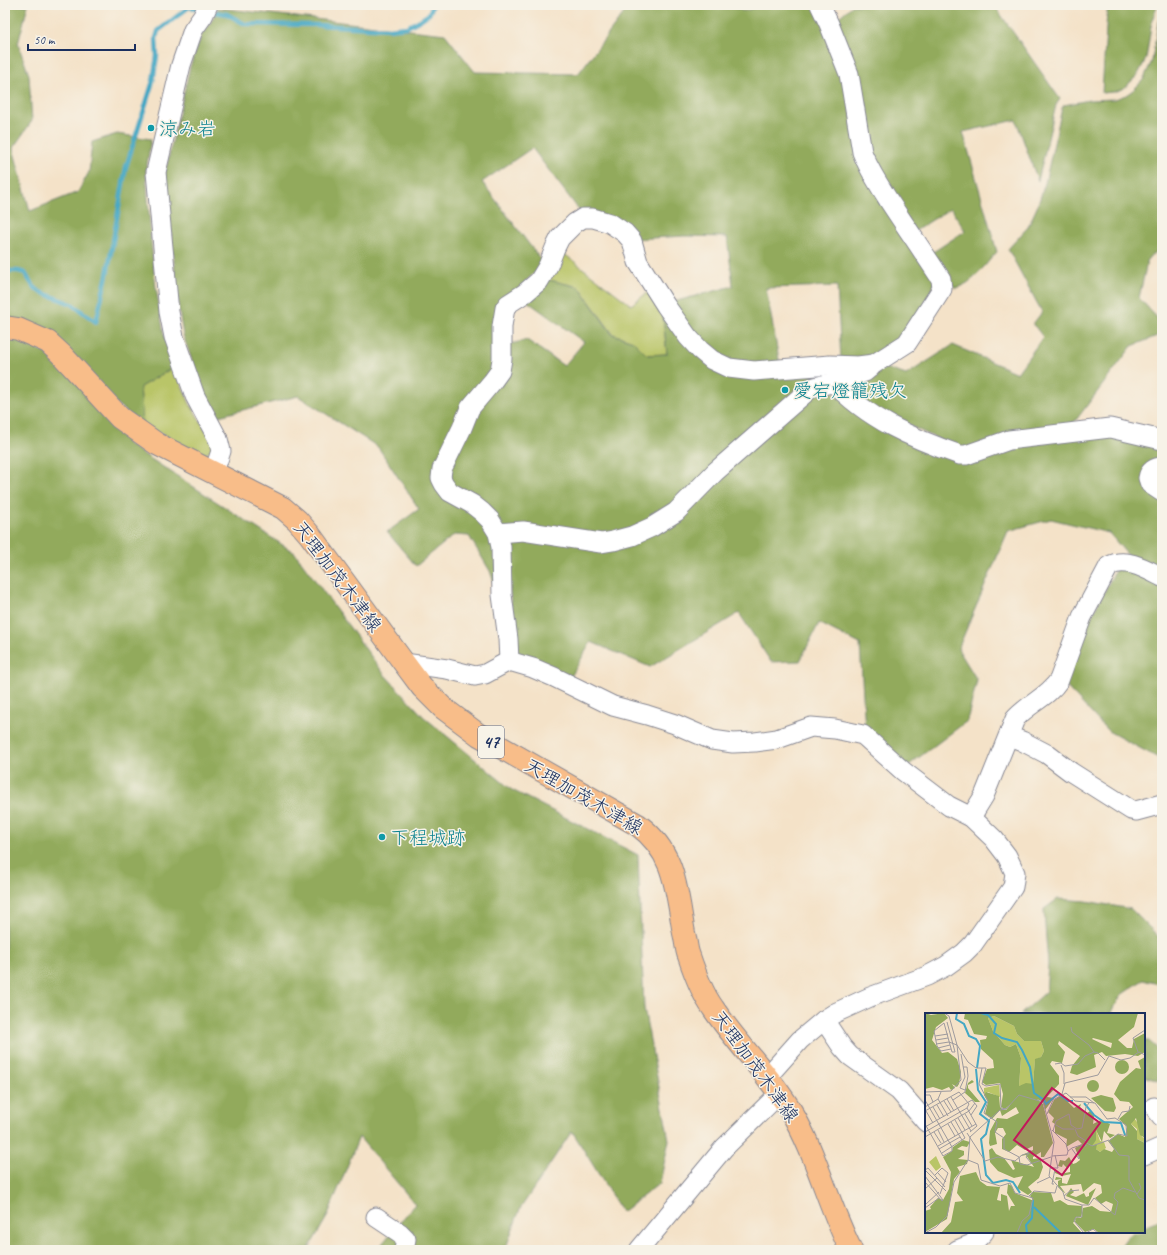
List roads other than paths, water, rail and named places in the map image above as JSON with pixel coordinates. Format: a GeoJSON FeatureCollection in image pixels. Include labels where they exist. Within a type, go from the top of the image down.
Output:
{"type":"FeatureCollection","features":[{"type":"Feature","properties":{"kind":"main road","name":"天理加茂木津線"},"geometry":{"type":"LineString","coordinates":[[5,327],[18,329],[48,342],[120,418],[157,444],[283,508],[297,520],[310,535],[422,687],[443,708],[479,736],[633,822],[652,837],[666,856],[674,876],[688,955],[701,988],[729,1031],[774,1085],[802,1130],[817,1165],[832,1208],[851,1250]]}},
{"type":"Feature","properties":{"kind":"street"},"geometry":{"type":"LineString","coordinates":[[498,533],[523,531],[601,543],[613,542],[632,536],[652,527],[676,512],[715,472],[811,388],[847,379],[864,372],[907,343],[942,289],[941,279],[886,196],[865,161],[862,152],[849,74],[830,24],[820,5]]}},
{"type":"Feature","properties":{"kind":"street"},"geometry":{"type":"LineString","coordinates":[[206,11],[193,30],[181,65],[156,172],[169,312],[174,337],[195,396],[218,439],[221,451],[214,472]]}},
{"type":"Feature","properties":{"kind":"street"},"geometry":{"type":"LineString","coordinates":[[509,661],[508,639],[502,595],[501,547],[498,533],[490,520],[482,512],[472,504],[450,492],[441,478],[442,469],[470,408],[500,370],[502,359],[502,326],[505,308],[508,304],[525,293],[539,281],[548,266],[560,238],[575,223],[583,218],[593,218],[610,223],[625,233],[632,241],[638,262],[670,312],[688,337],[712,360],[729,368],[754,371],[830,365],[858,366],[874,364]]}},
{"type":"Feature","properties":{"kind":"street"},"geometry":{"type":"LineString","coordinates":[[833,382],[848,398],[867,412],[908,435],[960,455],[966,455],[1009,440],[1110,428],[1162,440]]}},
{"type":"Feature","properties":{"kind":"street"},"geometry":{"type":"LineString","coordinates":[[1162,467],[1153,469],[1148,475],[1150,484],[1162,492]]}},
{"type":"Feature","properties":{"kind":"street"},"geometry":{"type":"LineString","coordinates":[[971,817],[984,796],[1016,719],[1021,712],[1050,690],[1059,680],[1082,617],[1110,566],[1116,563],[1124,562],[1144,568],[1162,577]]}},
{"type":"Feature","properties":{"kind":"street"},"geometry":{"type":"LineString","coordinates":[[404,663],[447,669],[475,676],[485,674],[509,661],[554,676],[613,706],[675,724],[712,740],[733,743],[755,742],[777,739],[812,727],[835,729],[863,735],[902,772],[949,806],[971,817],[1002,848],[1013,868],[1015,878],[1011,892],[993,913],[973,944],[958,957],[934,973],[835,1013],[800,1040],[774,1085],[639,1250]]}},
{"type":"Feature","properties":{"kind":"street"},"geometry":{"type":"LineString","coordinates":[[1009,736],[1047,754],[1071,772],[1130,810],[1136,811],[1162,804]]}},
{"type":"Feature","properties":{"kind":"street"},"geometry":{"type":"LineString","coordinates":[[824,1020],[842,1047],[850,1056],[899,1091],[925,1121]]}},
{"type":"Feature","properties":{"kind":"street"},"geometry":{"type":"LineString","coordinates":[[1145,1155],[1162,1147]]}},
{"type":"Feature","properties":{"kind":"street"},"geometry":{"type":"LineString","coordinates":[[376,1217],[400,1233],[406,1239],[404,1250]]}},
{"type":"Feature","properties":{"kind":"waterway"},"geometry":{"type":"LineString","coordinates":[[209,11],[227,14],[245,24],[318,25],[389,29],[407,27],[420,20],[429,14],[433,5]]}},
{"type":"Feature","properties":{"kind":"waterway"},"geometry":{"type":"LineString","coordinates":[[5,271],[18,271],[25,273],[33,286],[40,292],[72,304],[96,322],[107,275],[126,167],[153,81],[157,56],[156,38],[158,31],[189,7],[202,9]]}},
{"type":"Feature","properties":{"kind":"place","name":"涼み岩"},"geometry":{"type":"Point","coordinates":[151,128]}},
{"type":"Feature","properties":{"kind":"place","name":"愛宕燈籠残欠"},"geometry":{"type":"Point","coordinates":[785,390]}},
{"type":"Feature","properties":{"kind":"place","name":"下程城跡"},"geometry":{"type":"Point","coordinates":[382,837]}}]}
